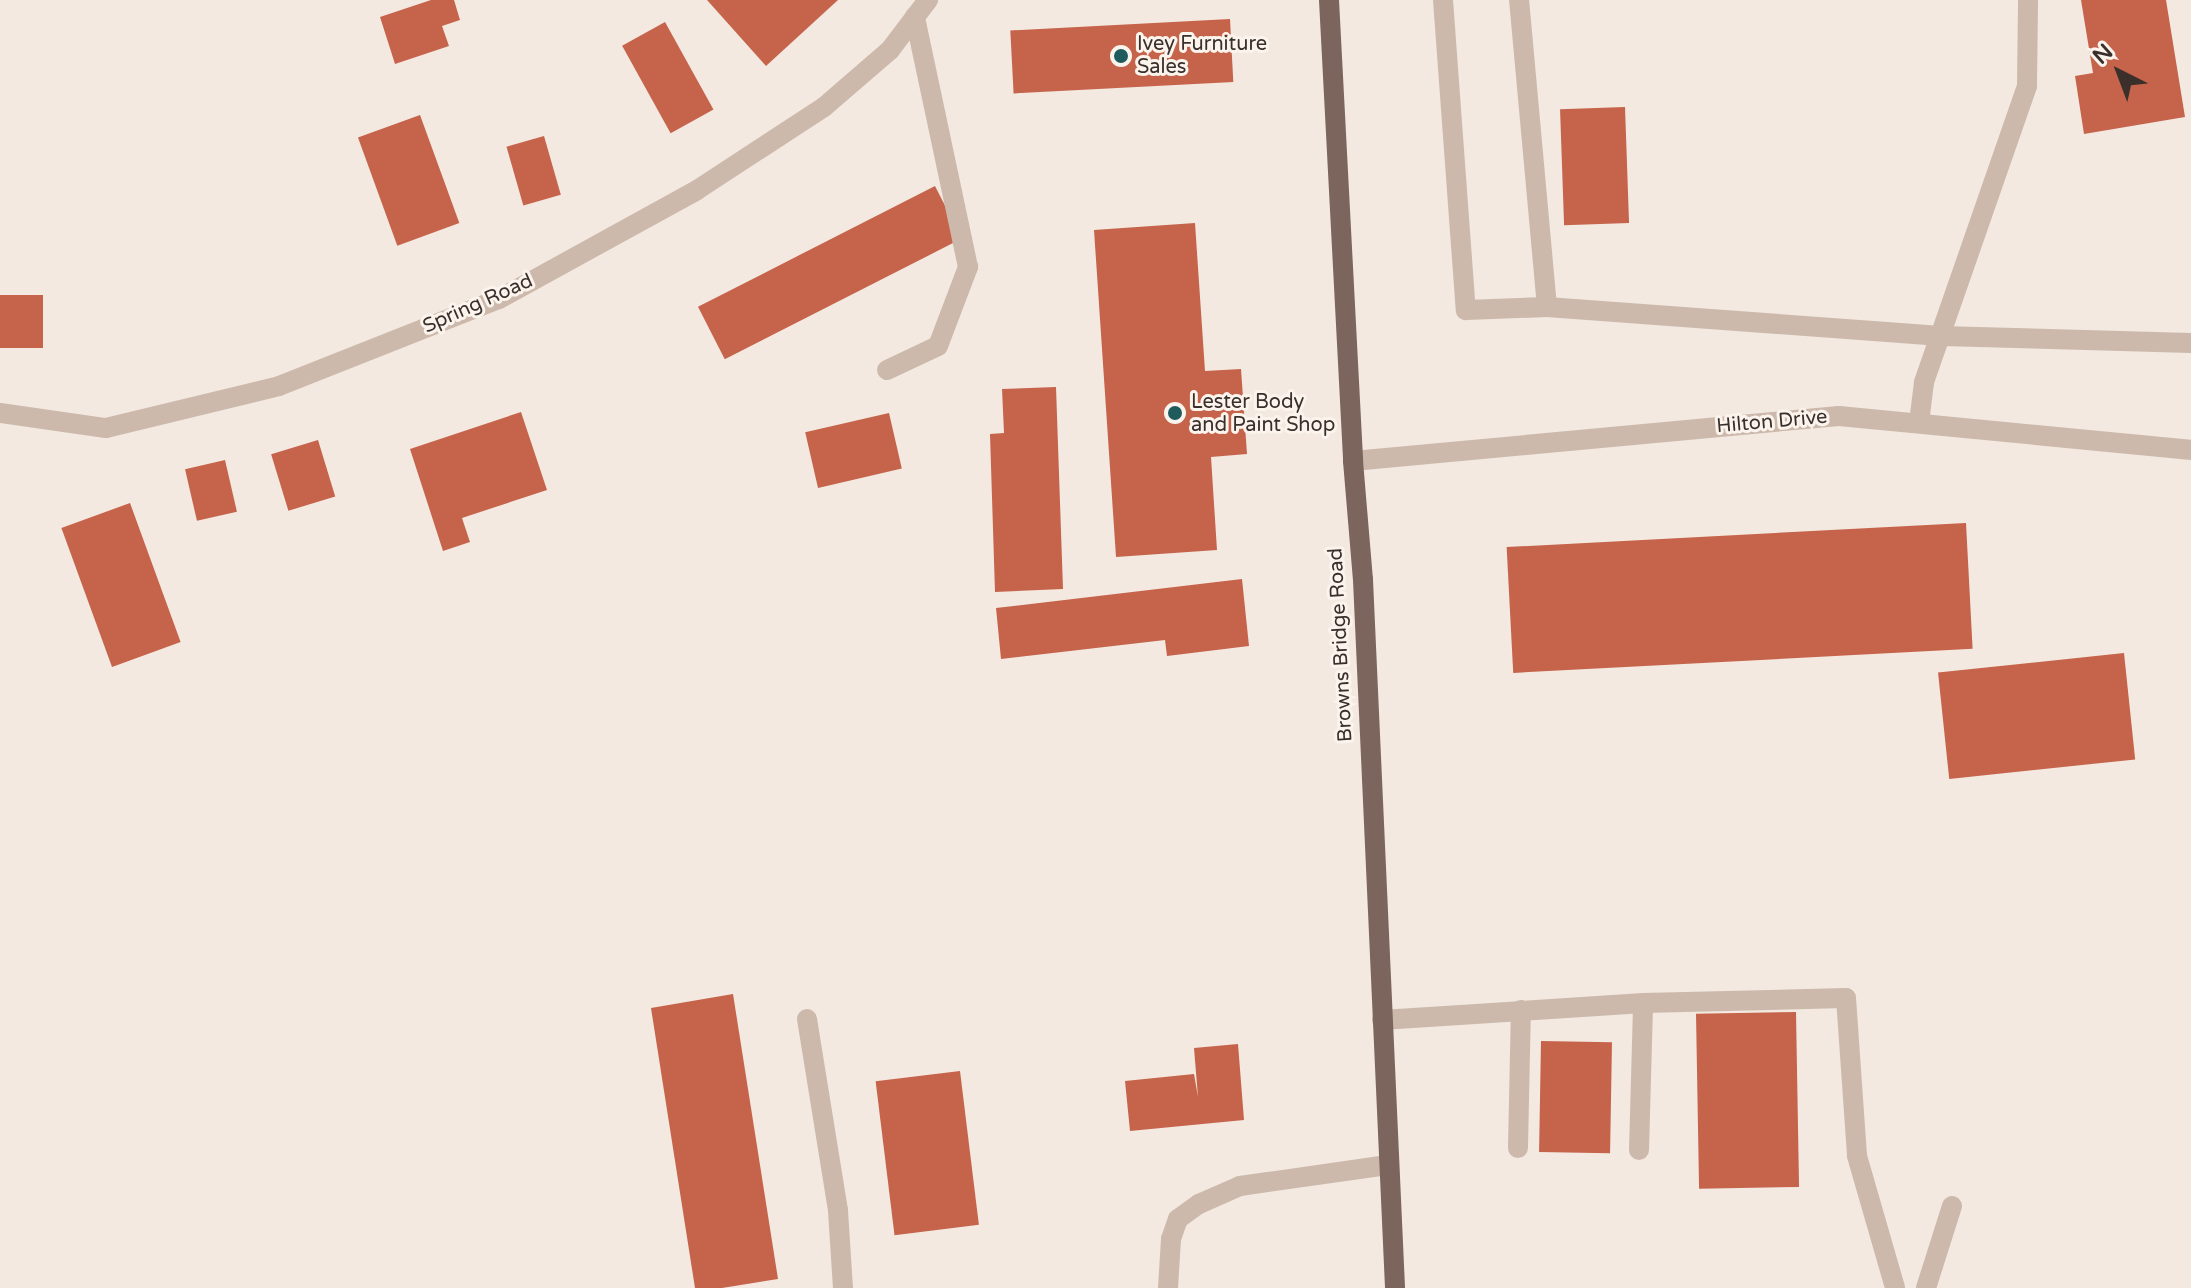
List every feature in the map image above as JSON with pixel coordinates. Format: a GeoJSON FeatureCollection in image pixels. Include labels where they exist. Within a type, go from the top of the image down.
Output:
{"type":"FeatureCollection","features":[{"type":"Feature","properties":{"kind":"main road","name":"Browns Bridge Road"},"geometry":{"type":"LineString","coordinates":[[1329,0],[1353,461],[1363,580],[1395,1288]]}},
{"type":"Feature","properties":{"kind":"street","name":"Spring Road"},"geometry":{"type":"LineString","coordinates":[[0,413],[106,428],[279,386],[499,299],[697,190],[824,107],[890,50],[928,0]]}},
{"type":"Feature","properties":{"kind":"street"},"geometry":{"type":"LineString","coordinates":[[1443,0],[1466,310],[1547,307],[1941,336],[2191,343]]}},
{"type":"Feature","properties":{"kind":"street"},"geometry":{"type":"LineString","coordinates":[[1519,0],[1547,307]]}},
{"type":"Feature","properties":{"kind":"street"},"geometry":{"type":"LineString","coordinates":[[1919,423],[1924,382],[2027,86],[2028,0]]}},
{"type":"Feature","properties":{"kind":"street"},"geometry":{"type":"LineString","coordinates":[[887,370],[938,346],[968,267],[915,17]]}},
{"type":"Feature","properties":{"kind":"street","name":"Hilton Drive"},"geometry":{"type":"LineString","coordinates":[[1353,461],[1839,416],[2191,450]]}},
{"type":"Feature","properties":{"kind":"street"},"geometry":{"type":"LineString","coordinates":[[1382,1020],[1643,1003],[1846,998],[1857,1156],[1895,1288]]}},
{"type":"Feature","properties":{"kind":"street"},"geometry":{"type":"LineString","coordinates":[[1639,1150],[1643,1003]]}},
{"type":"Feature","properties":{"kind":"street"},"geometry":{"type":"LineString","coordinates":[[1518,1148],[1521,1010]]}},
{"type":"Feature","properties":{"kind":"street"},"geometry":{"type":"LineString","coordinates":[[807,1019],[838,1211],[843,1288]]}},
{"type":"Feature","properties":{"kind":"street"},"geometry":{"type":"LineString","coordinates":[[1168,1288],[1171,1239],[1178,1219],[1199,1204],[1240,1186],[1388,1165]]}},
{"type":"Feature","properties":{"kind":"street"},"geometry":{"type":"LineString","coordinates":[[1926,1288],[1952,1206]]}},
{"type":"Feature","properties":{"kind":"building"},"geometry":{"type":"Polygon","coordinates":[[[431,0],[454,0],[460,20],[442,26],[449,46],[395,64],[380,17],[431,0]]]}},
{"type":"Feature","properties":{"kind":"building"},"geometry":{"type":"Polygon","coordinates":[[[707,0],[838,0],[766,66],[707,0]]]}},
{"type":"Feature","properties":{"kind":"building"},"geometry":{"type":"Polygon","coordinates":[[[2081,0],[2166,0],[2185,117],[2084,134],[2075,76],[2093,73],[2081,0]]]}},
{"type":"Feature","properties":{"kind":"building","name":"Ivey Furniture Sales"},"geometry":{"type":"Polygon","coordinates":[[[1230,19],[1233,82],[1014,93],[1010,31],[1230,19]]]}},
{"type":"Feature","properties":{"kind":"building"},"geometry":{"type":"Polygon","coordinates":[[[665,22],[713,109],[671,133],[622,46],[665,22]]]}},
{"type":"Feature","properties":{"kind":"building"},"geometry":{"type":"Polygon","coordinates":[[[1625,107],[1629,223],[1564,225],[1560,109],[1625,107]]]}},
{"type":"Feature","properties":{"kind":"building"},"geometry":{"type":"Polygon","coordinates":[[[420,115],[459,223],[397,246],[358,138],[420,115]]]}},
{"type":"Feature","properties":{"kind":"building"},"geometry":{"type":"Polygon","coordinates":[[[544,136],[561,195],[523,205],[507,147],[544,136]]]}},
{"type":"Feature","properties":{"kind":"building"},"geometry":{"type":"Polygon","coordinates":[[[935,186],[962,239],[725,359],[698,307],[935,186]]]}},
{"type":"Feature","properties":{"kind":"building","name":"Lester Body and Paint Shop"},"geometry":{"type":"Polygon","coordinates":[[[1195,223],[1205,371],[1241,369],[1247,454],[1211,457],[1217,550],[1116,557],[1094,230],[1195,223]]]}},
{"type":"Feature","properties":{"kind":"building"},"geometry":{"type":"Polygon","coordinates":[[[0,295],[43,295],[43,348],[0,348],[0,295]]]}},
{"type":"Feature","properties":{"kind":"building"},"geometry":{"type":"Polygon","coordinates":[[[1056,387],[1063,589],[995,592],[990,434],[1004,433],[1002,389],[1056,387]]]}},
{"type":"Feature","properties":{"kind":"building"},"geometry":{"type":"Polygon","coordinates":[[[521,412],[547,490],[462,518],[470,542],[443,551],[410,449],[521,412]]]}},
{"type":"Feature","properties":{"kind":"building"},"geometry":{"type":"Polygon","coordinates":[[[889,413],[902,469],[818,488],[805,432],[889,413]]]}},
{"type":"Feature","properties":{"kind":"building"},"geometry":{"type":"Polygon","coordinates":[[[318,440],[335,496],[288,511],[271,454],[318,440]]]}},
{"type":"Feature","properties":{"kind":"building"},"geometry":{"type":"Polygon","coordinates":[[[225,460],[237,512],[197,521],[185,469],[225,460]]]}},
{"type":"Feature","properties":{"kind":"building"},"geometry":{"type":"Polygon","coordinates":[[[130,503],[181,642],[112,667],[61,528],[130,503]]]}},
{"type":"Feature","properties":{"kind":"building"},"geometry":{"type":"Polygon","coordinates":[[[1966,523],[1973,649],[1513,673],[1507,547],[1966,523]]]}},
{"type":"Feature","properties":{"kind":"building"},"geometry":{"type":"Polygon","coordinates":[[[1242,579],[1249,646],[1167,656],[1165,640],[1001,659],[996,608],[1242,579]]]}},
{"type":"Feature","properties":{"kind":"building"},"geometry":{"type":"Polygon","coordinates":[[[2124,653],[2135,759],[1949,779],[1938,673],[2124,653]]]}},
{"type":"Feature","properties":{"kind":"building"},"geometry":{"type":"Polygon","coordinates":[[[733,994],[778,1279],[722,1288],[695,1288],[651,1008],[733,994]]]}},
{"type":"Feature","properties":{"kind":"building"},"geometry":{"type":"Polygon","coordinates":[[[1796,1012],[1799,1187],[1699,1189],[1696,1014],[1796,1012]]]}},
{"type":"Feature","properties":{"kind":"building"},"geometry":{"type":"Polygon","coordinates":[[[1541,1041],[1612,1042],[1610,1153],[1539,1152],[1541,1041]]]}},
{"type":"Feature","properties":{"kind":"building"},"geometry":{"type":"Polygon","coordinates":[[[1238,1044],[1244,1120],[1130,1131],[1125,1081],[1194,1074],[1198,1097],[1194,1048],[1238,1044]]]}},
{"type":"Feature","properties":{"kind":"building"},"geometry":{"type":"Polygon","coordinates":[[[960,1071],[979,1225],[895,1235],[876,1081],[960,1071]]]}},
{"type":"Feature","properties":{"kind":"place","name":"Ivey Furniture Sales"},"geometry":{"type":"Point","coordinates":[1121,56]}},
{"type":"Feature","properties":{"kind":"place","name":"Lester Body and Paint Shop"},"geometry":{"type":"Point","coordinates":[1175,413]}}]}
